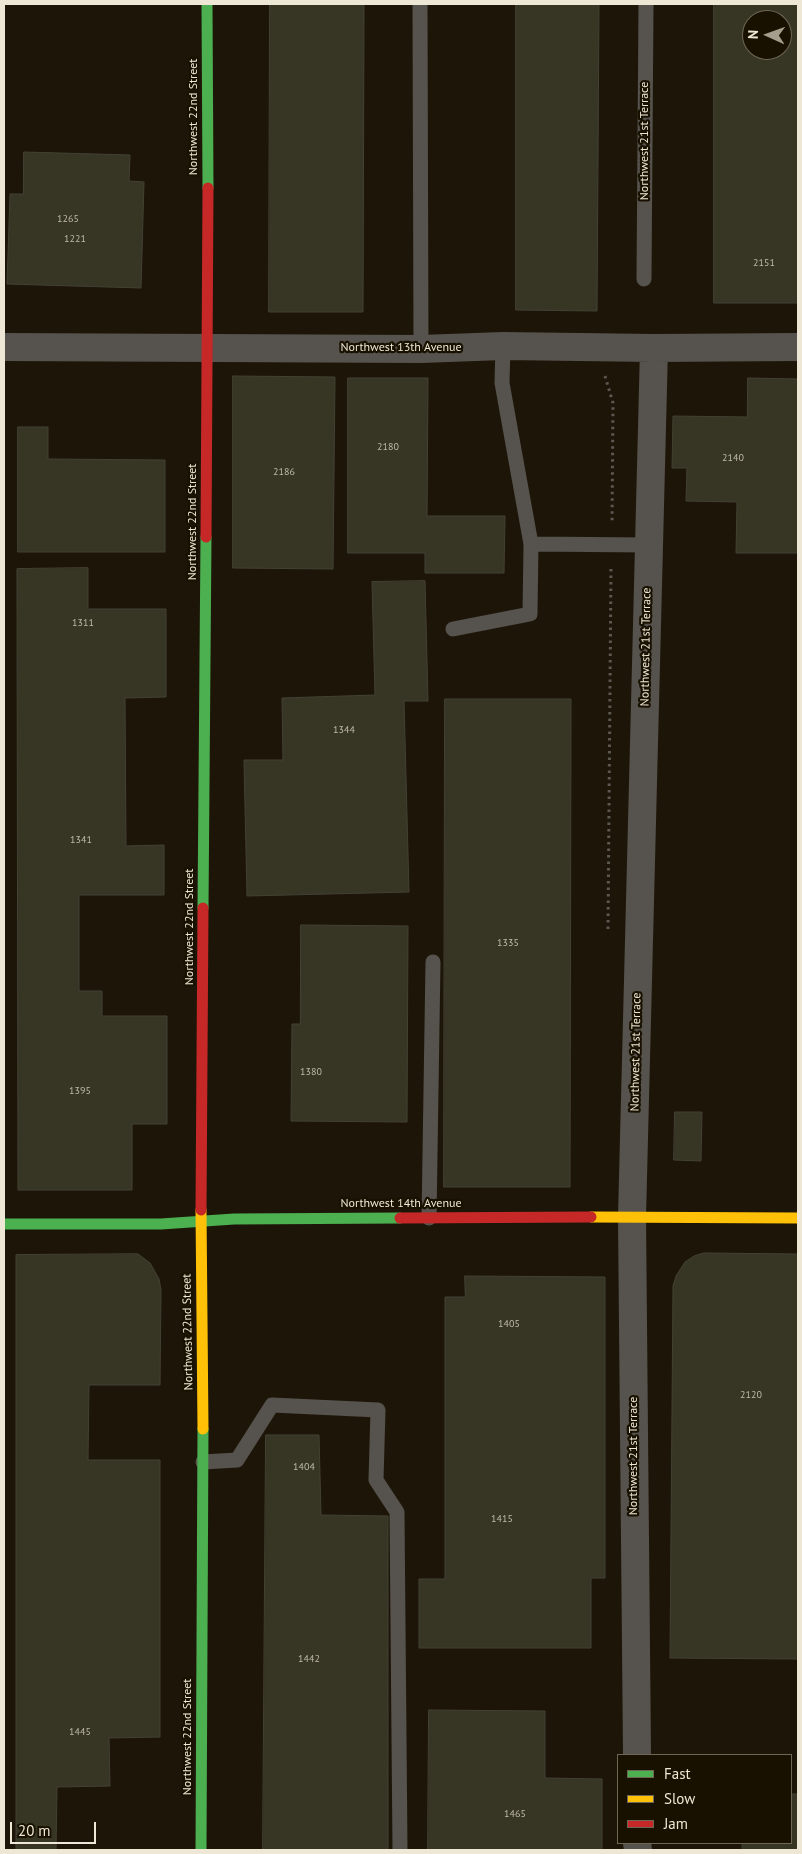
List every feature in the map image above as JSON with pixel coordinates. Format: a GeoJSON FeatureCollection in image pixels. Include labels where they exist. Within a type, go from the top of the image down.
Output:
{"type":"FeatureCollection","features":[{"type":"Feature","properties":{"kind":"street","name":"Northwest 22nd Street"},"geometry":{"type":"LineString","coordinates":[[201,1850],[203,1462],[201,1222],[208,347],[207,4]]}},
{"type":"Feature","properties":{"kind":"street","name":"Northwest 13th Avenue"},"geometry":{"type":"LineString","coordinates":[[4,347],[421,349],[502,346],[798,347]]}},
{"type":"Feature","properties":{"kind":"street","name":"Northwest 21st Terrace"},"geometry":{"type":"LineString","coordinates":[[637,1754],[632,1217],[654,348]]}},
{"type":"Feature","properties":{"kind":"street","name":"Northwest 14th Avenue"},"geometry":{"type":"LineString","coordinates":[[4,1224],[161,1224],[234,1219],[798,1218]]}},
{"type":"Feature","properties":{"kind":"lane"},"geometry":{"type":"LineString","coordinates":[[420,4],[421,349]]}},
{"type":"Feature","properties":{"kind":"lane","name":"Northwest 21st Terrace"},"geometry":{"type":"LineString","coordinates":[[644,279],[646,4]]}},
{"type":"Feature","properties":{"kind":"lane"},"geometry":{"type":"LineString","coordinates":[[453,629],[530,614],[531,544],[502,383],[502,346]]}},
{"type":"Feature","properties":{"kind":"lane"},"geometry":{"type":"LineString","coordinates":[[531,544],[649,545]]}},
{"type":"Feature","properties":{"kind":"lane"},"geometry":{"type":"LineString","coordinates":[[429,1218],[433,962]]}},
{"type":"Feature","properties":{"kind":"lane"},"geometry":{"type":"LineString","coordinates":[[203,1462],[237,1460],[272,1405],[378,1410],[376,1480],[397,1512],[400,1850]]}},
{"type":"Feature","properties":{"kind":"path"},"geometry":{"type":"LineString","coordinates":[[605,376],[613,402],[608,933]]}},
{"type":"Feature","properties":{"kind":"building"},"geometry":{"type":"Polygon","coordinates":[[[270,4],[364,4],[363,312],[269,312],[270,4]]]}},
{"type":"Feature","properties":{"kind":"building"},"geometry":{"type":"Polygon","coordinates":[[[516,4],[599,4],[597,311],[516,310],[516,4]]]}},
{"type":"Feature","properties":{"kind":"building"},"geometry":{"type":"Polygon","coordinates":[[[714,4],[798,4],[798,303],[714,303],[714,4]]]}},
{"type":"Feature","properties":{"kind":"building"},"geometry":{"type":"Polygon","coordinates":[[[24,152],[130,155],[129,181],[144,182],[141,288],[7,284],[10,194],[23,194],[24,152]]]}},
{"type":"Feature","properties":{"kind":"building"},"geometry":{"type":"Polygon","coordinates":[[[233,376],[335,377],[333,569],[233,568],[233,376]]]}},
{"type":"Feature","properties":{"kind":"building"},"geometry":{"type":"Polygon","coordinates":[[[348,378],[428,378],[427,516],[505,516],[504,573],[425,573],[425,553],[348,553],[348,378]]]}},
{"type":"Feature","properties":{"kind":"building"},"geometry":{"type":"Polygon","coordinates":[[[748,378],[798,379],[798,553],[736,553],[737,502],[686,501],[687,468],[672,468],[673,416],[747,417],[748,378]]]}},
{"type":"Feature","properties":{"kind":"building"},"geometry":{"type":"Polygon","coordinates":[[[18,427],[48,427],[48,459],[165,460],[165,552],[18,552],[18,427]]]}},
{"type":"Feature","properties":{"kind":"building"},"geometry":{"type":"Polygon","coordinates":[[[88,568],[88,609],[166,609],[166,697],[125,698],[126,846],[164,845],[164,895],[79,895],[79,991],[102,991],[102,1016],[167,1016],[167,1124],[132,1124],[132,1190],[18,1190],[17,569],[88,568]]]}},
{"type":"Feature","properties":{"kind":"building"},"geometry":{"type":"Polygon","coordinates":[[[425,581],[428,701],[404,701],[409,892],[247,896],[244,760],[283,760],[282,698],[375,695],[372,582],[425,581]]]}},
{"type":"Feature","properties":{"kind":"building"},"geometry":{"type":"Polygon","coordinates":[[[445,699],[571,699],[570,1187],[444,1187],[445,699]]]}},
{"type":"Feature","properties":{"kind":"building"},"geometry":{"type":"Polygon","coordinates":[[[301,925],[408,926],[407,1122],[291,1121],[292,1024],[300,1024],[301,925]]]}},
{"type":"Feature","properties":{"kind":"building"},"geometry":{"type":"Polygon","coordinates":[[[675,1112],[702,1112],[701,1161],[674,1160],[675,1112]]]}},
{"type":"Feature","properties":{"kind":"building"},"geometry":{"type":"Polygon","coordinates":[[[704,1253],[798,1254],[798,1659],[670,1658],[673,1286],[676,1276],[685,1262],[694,1256],[704,1253]]]}},
{"type":"Feature","properties":{"kind":"building"},"geometry":{"type":"Polygon","coordinates":[[[138,1254],[150,1263],[159,1279],[161,1290],[160,1385],[89,1385],[88,1460],[160,1460],[160,1737],[109,1738],[110,1786],[57,1787],[56,1850],[16,1850],[16,1255],[138,1254]]]}},
{"type":"Feature","properties":{"kind":"building"},"geometry":{"type":"Polygon","coordinates":[[[465,1276],[605,1277],[605,1578],[591,1578],[591,1648],[419,1648],[419,1579],[445,1579],[445,1297],[465,1297],[465,1276]]]}},
{"type":"Feature","properties":{"kind":"building"},"geometry":{"type":"Polygon","coordinates":[[[266,1435],[319,1435],[321,1515],[388,1516],[388,1850],[263,1850],[266,1435]]]}},
{"type":"Feature","properties":{"kind":"building"},"geometry":{"type":"Polygon","coordinates":[[[429,1710],[545,1711],[545,1778],[602,1779],[602,1850],[428,1850],[429,1710]]]}},
{"type":"Feature","properties":{"kind":"building"},"geometry":{"type":"Polygon","coordinates":[[[792,1794],[798,1794],[798,1850],[742,1850],[742,1844],[792,1844],[792,1794]]]}},
{"type":"Feature","properties":{"kind":"traffic: fast"},"geometry":{"type":"LineString","coordinates":[[207,4],[208,188]]}},
{"type":"Feature","properties":{"kind":"traffic: fast"},"geometry":{"type":"LineString","coordinates":[[203,908],[206,537]]}},
{"type":"Feature","properties":{"kind":"traffic: fast"},"geometry":{"type":"LineString","coordinates":[[4,1224],[161,1224],[234,1219],[400,1218]]}},
{"type":"Feature","properties":{"kind":"traffic: fast"},"geometry":{"type":"LineString","coordinates":[[201,1850],[203,1429]]}},
{"type":"Feature","properties":{"kind":"traffic: slow"},"geometry":{"type":"LineString","coordinates":[[201,1210],[203,1429]]}},
{"type":"Feature","properties":{"kind":"traffic: slow"},"geometry":{"type":"LineString","coordinates":[[591,1217],[798,1218]]}},
{"type":"Feature","properties":{"kind":"traffic: jam"},"geometry":{"type":"LineString","coordinates":[[206,537],[208,188]]}},
{"type":"Feature","properties":{"kind":"traffic: jam"},"geometry":{"type":"LineString","coordinates":[[201,1210],[203,908]]}},
{"type":"Feature","properties":{"kind":"traffic: jam"},"geometry":{"type":"LineString","coordinates":[[400,1218],[591,1217]]}}]}
